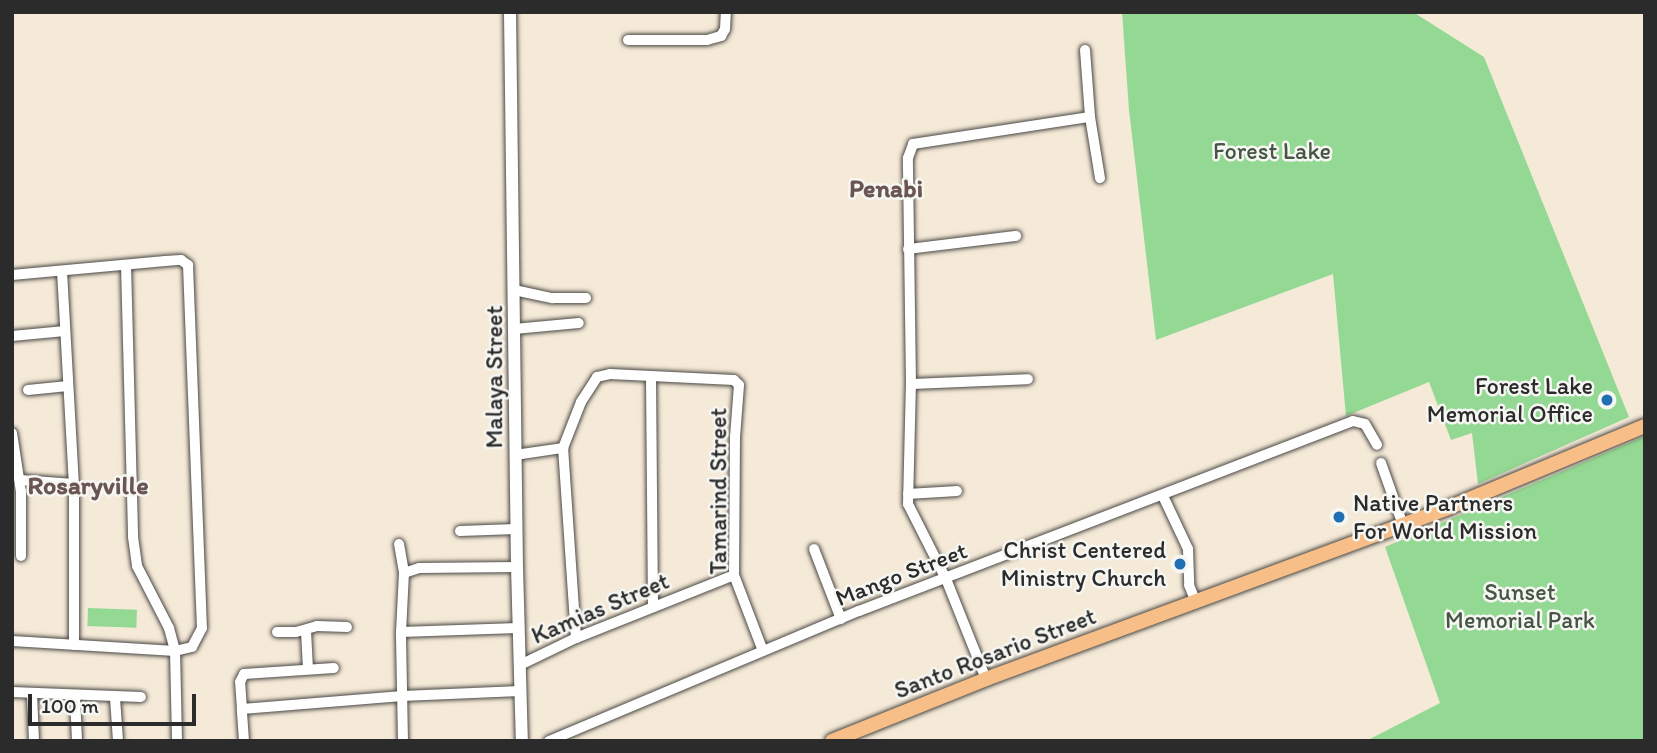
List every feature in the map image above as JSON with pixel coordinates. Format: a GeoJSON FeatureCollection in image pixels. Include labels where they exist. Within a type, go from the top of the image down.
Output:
{"type":"FeatureCollection","features":[{"type":"Feature","properties":{"kind":"main road","name":"Santo Rosario Street"},"geometry":{"type":"LineString","coordinates":[[832,741],[986,679],[1403,525],[1645,426]]}},
{"type":"Feature","properties":{"kind":"street","name":"Malaya Street"},"geometry":{"type":"LineString","coordinates":[[510,12],[516,529],[522,741]]}},
{"type":"Feature","properties":{"kind":"street"},"geometry":{"type":"LineString","coordinates":[[628,40],[707,40],[720,36],[724,29],[726,12]]}},
{"type":"Feature","properties":{"kind":"street"},"geometry":{"type":"LineString","coordinates":[[1085,50],[1090,117],[1100,178]]}},
{"type":"Feature","properties":{"kind":"street"},"geometry":{"type":"LineString","coordinates":[[986,679],[946,579],[914,520],[908,494],[911,384],[906,170],[909,148],[913,144],[1090,117]]}},
{"type":"Feature","properties":{"kind":"street"},"geometry":{"type":"LineString","coordinates":[[908,249],[1016,236]]}},
{"type":"Feature","properties":{"kind":"street"},"geometry":{"type":"LineString","coordinates":[[12,275],[181,260],[188,265],[202,628],[192,647],[175,651],[12,641]]}},
{"type":"Feature","properties":{"kind":"street"},"geometry":{"type":"LineString","coordinates":[[126,265],[135,547],[138,566],[170,628],[175,651],[177,741]]}},
{"type":"Feature","properties":{"kind":"street"},"geometry":{"type":"LineString","coordinates":[[61,271],[74,484],[74,645]]}},
{"type":"Feature","properties":{"kind":"street"},"geometry":{"type":"LineString","coordinates":[[514,290],[553,298],[586,298]]}},
{"type":"Feature","properties":{"kind":"street"},"geometry":{"type":"LineString","coordinates":[[514,329],[579,323]]}},
{"type":"Feature","properties":{"kind":"street"},"geometry":{"type":"LineString","coordinates":[[12,336],[65,331]]}},
{"type":"Feature","properties":{"kind":"street"},"geometry":{"type":"LineString","coordinates":[[576,638],[563,448],[573,418],[597,377],[610,374],[650,378],[653,607]]}},
{"type":"Feature","properties":{"kind":"street","name":"Tamarind Street"},"geometry":{"type":"LineString","coordinates":[[650,378],[734,380],[739,385],[734,437],[734,575],[763,651]]}},
{"type":"Feature","properties":{"kind":"street"},"geometry":{"type":"LineString","coordinates":[[911,384],[1028,379]]}},
{"type":"Feature","properties":{"kind":"street"},"geometry":{"type":"LineString","coordinates":[[28,390],[68,386]]}},
{"type":"Feature","properties":{"kind":"street","name":"Mango Street"},"geometry":{"type":"LineString","coordinates":[[549,741],[841,619],[1353,421],[1365,424],[1377,445]]}},
{"type":"Feature","properties":{"kind":"street"},"geometry":{"type":"LineString","coordinates":[[12,433],[20,480],[21,556]]}},
{"type":"Feature","properties":{"kind":"street"},"geometry":{"type":"LineString","coordinates":[[515,456],[563,448]]}},
{"type":"Feature","properties":{"kind":"street"},"geometry":{"type":"LineString","coordinates":[[1381,463],[1403,525]]}},
{"type":"Feature","properties":{"kind":"street"},"geometry":{"type":"LineString","coordinates":[[20,480],[74,484]]}},
{"type":"Feature","properties":{"kind":"street"},"geometry":{"type":"LineString","coordinates":[[908,494],[957,491]]}},
{"type":"Feature","properties":{"kind":"street"},"geometry":{"type":"LineString","coordinates":[[1163,496],[1188,549],[1191,566],[1188,584],[1196,602]]}},
{"type":"Feature","properties":{"kind":"street"},"geometry":{"type":"LineString","coordinates":[[460,531],[516,529]]}},
{"type":"Feature","properties":{"kind":"street"},"geometry":{"type":"LineString","coordinates":[[399,544],[404,573],[401,632],[403,741]]}},
{"type":"Feature","properties":{"kind":"street"},"geometry":{"type":"LineString","coordinates":[[814,549],[841,619]]}},
{"type":"Feature","properties":{"kind":"street"},"geometry":{"type":"LineString","coordinates":[[404,573],[419,568],[517,567]]}},
{"type":"Feature","properties":{"kind":"street","name":"Kamias Street"},"geometry":{"type":"LineString","coordinates":[[520,665],[576,638],[734,575]]}},
{"type":"Feature","properties":{"kind":"street"},"geometry":{"type":"LineString","coordinates":[[277,632],[306,631],[317,626],[347,627]]}},
{"type":"Feature","properties":{"kind":"street"},"geometry":{"type":"LineString","coordinates":[[401,632],[518,628]]}},
{"type":"Feature","properties":{"kind":"street"},"geometry":{"type":"LineString","coordinates":[[306,631],[308,669]]}},
{"type":"Feature","properties":{"kind":"street"},"geometry":{"type":"LineString","coordinates":[[244,741],[240,682],[244,674],[334,668]]}},
{"type":"Feature","properties":{"kind":"street"},"geometry":{"type":"LineString","coordinates":[[242,709],[402,695],[520,691]]}},
{"type":"Feature","properties":{"kind":"street"},"geometry":{"type":"LineString","coordinates":[[12,692],[141,697]]}},
{"type":"Feature","properties":{"kind":"street"},"geometry":{"type":"LineString","coordinates":[[32,693],[34,741]]}},
{"type":"Feature","properties":{"kind":"street"},"geometry":{"type":"LineString","coordinates":[[75,695],[77,741]]}},
{"type":"Feature","properties":{"kind":"street"},"geometry":{"type":"LineString","coordinates":[[115,698],[118,741]]}},
{"type":"Feature","properties":{"kind":"green space","name":"Forest Lake"},"geometry":{"type":"Polygon","coordinates":[[[1122,12],[1413,12],[1484,57],[1629,417],[1478,484],[1472,433],[1451,440],[1429,382],[1346,416],[1333,274],[1156,340],[1129,110],[1122,12]]]}},
{"type":"Feature","properties":{"kind":"green space","name":"Sunset Memorial Park"},"geometry":{"type":"Polygon","coordinates":[[[1645,436],[1645,741],[1366,741],[1440,703],[1385,547],[1645,436]]]}},
{"type":"Feature","properties":{"kind":"green space"},"geometry":{"type":"Polygon","coordinates":[[[88,608],[137,610],[136,628],[87,626],[88,608]]]}},
{"type":"Feature","properties":{"kind":"place","name":"Forest Lake Memorial Office"},"geometry":{"type":"Point","coordinates":[1607,400]}},
{"type":"Feature","properties":{"kind":"place","name":"Native Partners For World Mission"},"geometry":{"type":"Point","coordinates":[1339,517]}},
{"type":"Feature","properties":{"kind":"place","name":"Christ Centered Ministry Church"},"geometry":{"type":"Point","coordinates":[1180,564]}},
{"type":"Feature","properties":{"kind":"district","name":"Penabi"},"geometry":{"type":"Point","coordinates":[886,189]}},
{"type":"Feature","properties":{"kind":"district","name":"Rosaryville"},"geometry":{"type":"Point","coordinates":[88,486]}}]}
